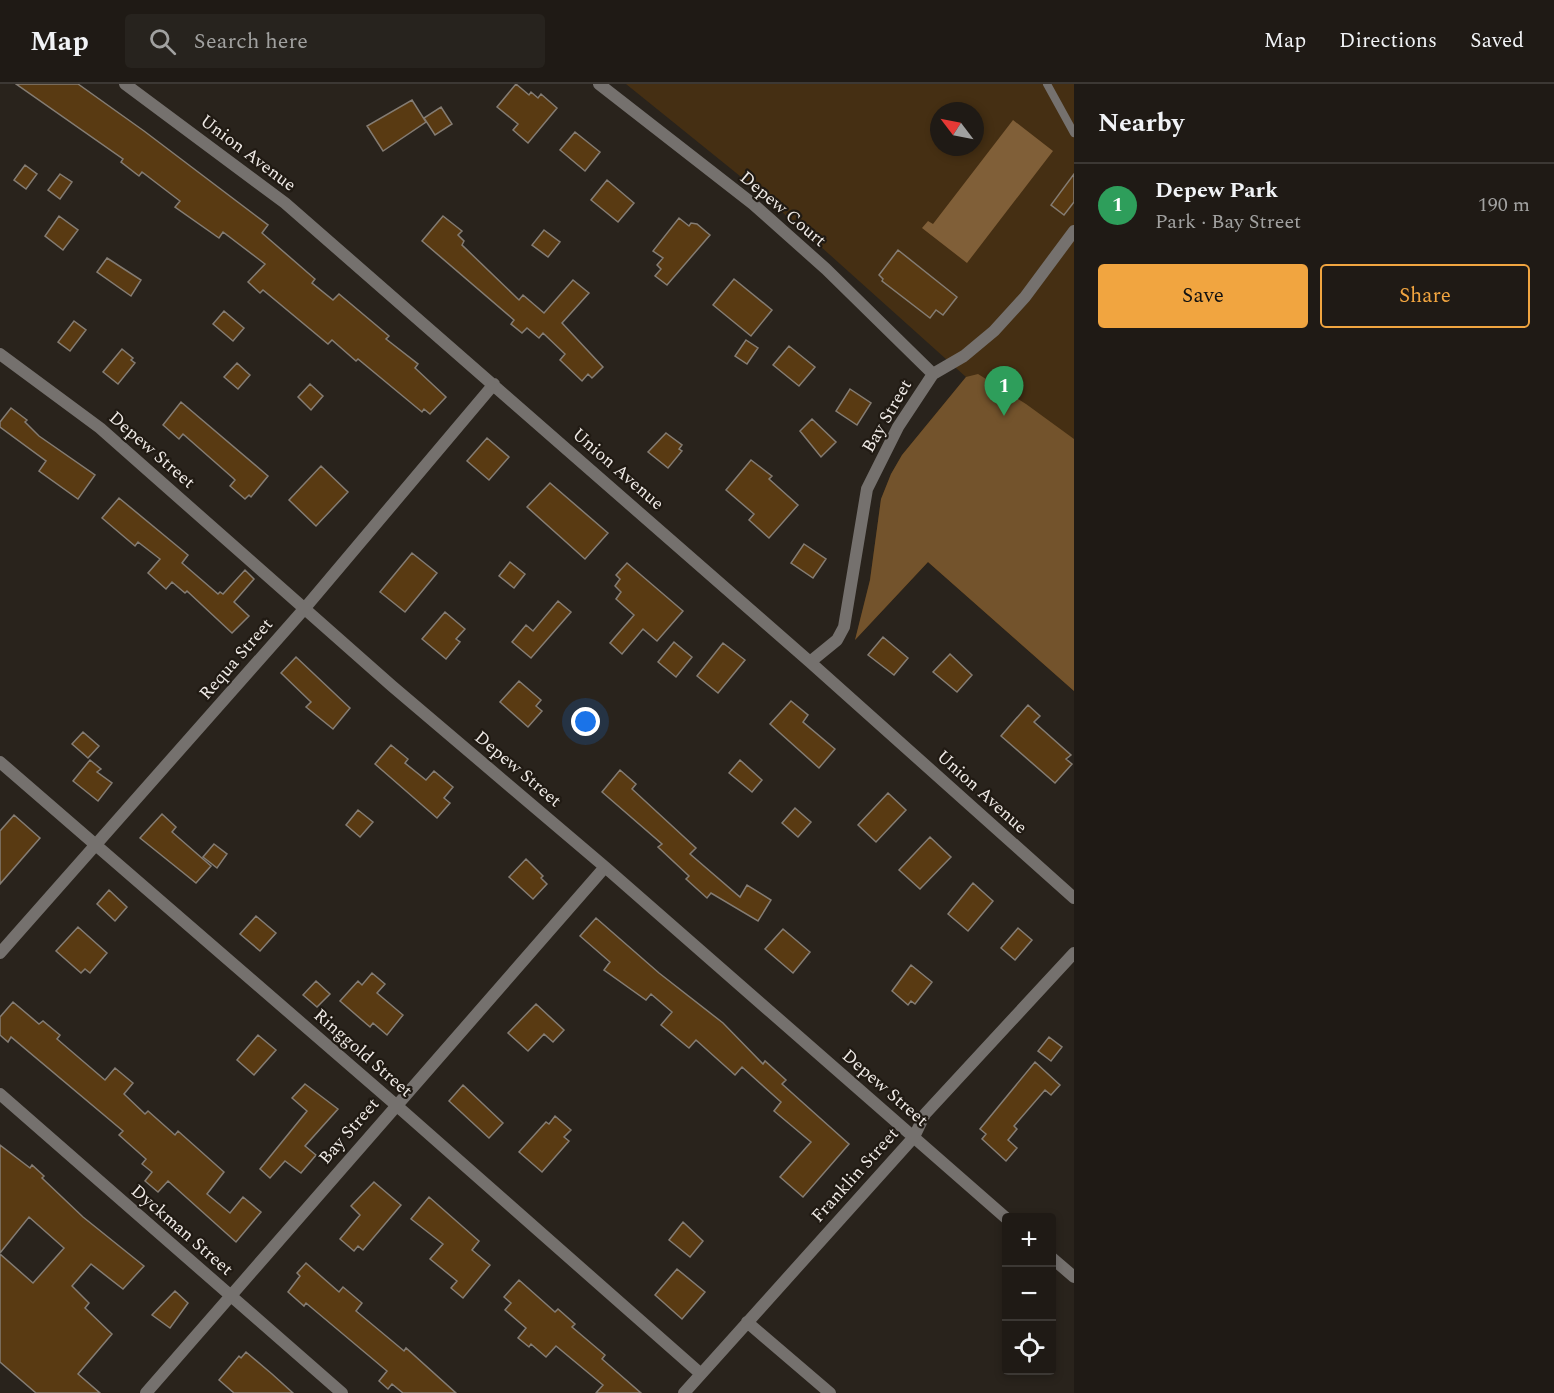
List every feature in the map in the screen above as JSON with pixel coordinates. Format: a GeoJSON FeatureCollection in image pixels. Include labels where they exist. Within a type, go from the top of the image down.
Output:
{"type":"FeatureCollection","features":[{"type":"Feature","properties":{"kind":"street","name":"Depew Court"},"geometry":{"type":"LineString","coordinates":[[599,84],[753,204],[826,269],[933,374]]}},
{"type":"Feature","properties":{"kind":"street","name":"Union Avenue"},"geometry":{"type":"LineString","coordinates":[[131,86],[285,203],[810,662],[1074,898]]}},
{"type":"Feature","properties":{"kind":"street","name":"Bay Street"},"geometry":{"type":"LineString","coordinates":[[810,662],[837,640],[844,627],[867,489],[898,427],[933,374],[964,356],[994,331],[1025,297],[1074,231]]}},
{"type":"Feature","properties":{"kind":"street","name":"Depew Street"},"geometry":{"type":"LineString","coordinates":[[0,354],[100,428],[1002,1214]]}},
{"type":"Feature","properties":{"kind":"street","name":"Requa Street"},"geometry":{"type":"LineString","coordinates":[[0,953],[305,608],[494,384]]}},
{"type":"Feature","properties":{"kind":"street","name":"Ringgold Street"},"geometry":{"type":"LineString","coordinates":[[0,762],[396,1105],[701,1374]]}},
{"type":"Feature","properties":{"kind":"street","name":"Bay Street"},"geometry":{"type":"LineString","coordinates":[[146,1393],[604,867]]}},
{"type":"Feature","properties":{"kind":"street","name":"Franklin Street"},"geometry":{"type":"LineString","coordinates":[[684,1393],[914,1137],[925,1114],[1074,954]]}},
{"type":"Feature","properties":{"kind":"street","name":"Dyckman Street"},"geometry":{"type":"LineString","coordinates":[[0,1094],[342,1393]]}},
{"type":"Feature","properties":{"kind":"street"},"geometry":{"type":"LineString","coordinates":[[1056,1261],[1074,1277]]}},
{"type":"Feature","properties":{"kind":"street"},"geometry":{"type":"LineString","coordinates":[[747,1322],[830,1393]]}},
{"type":"Feature","properties":{"kind":"lane"},"geometry":{"type":"LineString","coordinates":[[1047,84],[1074,133]]}},
{"type":"Feature","properties":{"kind":"shaded area"},"geometry":{"type":"Polygon","coordinates":[[[626,84],[1074,84],[1074,691],[928,562],[855,640],[870,580],[881,499],[891,474],[902,455],[966,377],[761,193],[626,84]]]}},
{"type":"Feature","properties":{"kind":"shaded area"},"geometry":{"type":"Polygon","coordinates":[[[1013,120],[1053,151],[967,263],[922,228],[928,221],[933,224],[1013,120]]]}},
{"type":"Feature","properties":{"kind":"shaded area"},"geometry":{"type":"Polygon","coordinates":[[[978,374],[1026,404],[1074,439],[1074,691],[928,562],[855,640],[870,580],[881,499],[891,474],[902,455],[966,377],[978,374]]]}},
{"type":"Feature","properties":{"kind":"building"},"geometry":{"type":"Polygon","coordinates":[[[16,84],[78,84],[144,131],[268,225],[262,233],[315,279],[312,283],[333,300],[339,294],[389,336],[386,339],[418,364],[415,368],[446,397],[430,414],[424,409],[422,412],[332,340],[328,344],[263,290],[260,293],[248,282],[265,264],[223,232],[219,238],[175,207],[180,201],[142,172],[139,176],[121,162],[123,159],[16,84]]]}},
{"type":"Feature","properties":{"kind":"building"},"geometry":{"type":"Polygon","coordinates":[[[516,84],[529,95],[531,92],[538,98],[541,94],[557,108],[528,143],[513,130],[518,124],[497,107],[516,84]]]}},
{"type":"Feature","properties":{"kind":"building"},"geometry":{"type":"Polygon","coordinates":[[[412,100],[426,122],[383,151],[367,126],[412,100]]]}},
{"type":"Feature","properties":{"kind":"building"},"geometry":{"type":"Polygon","coordinates":[[[441,107],[452,124],[435,135],[424,118],[441,107]]]}},
{"type":"Feature","properties":{"kind":"building"},"geometry":{"type":"Polygon","coordinates":[[[575,132],[600,152],[585,171],[560,150],[575,132]]]}},
{"type":"Feature","properties":{"kind":"building"},"geometry":{"type":"Polygon","coordinates":[[[25,165],[37,174],[26,189],[14,180],[25,165]]]}},
{"type":"Feature","properties":{"kind":"building"},"geometry":{"type":"Polygon","coordinates":[[[60,174],[72,182],[60,199],[48,190],[60,174]]]}},
{"type":"Feature","properties":{"kind":"building"},"geometry":{"type":"Polygon","coordinates":[[[1074,174],[1074,202],[1064,215],[1051,205],[1074,174]]]}},
{"type":"Feature","properties":{"kind":"building"},"geometry":{"type":"Polygon","coordinates":[[[607,180],[634,203],[618,222],[591,200],[607,180]]]}},
{"type":"Feature","properties":{"kind":"building"},"geometry":{"type":"Polygon","coordinates":[[[59,216],[78,230],[63,250],[45,236],[59,216]]]}},
{"type":"Feature","properties":{"kind":"building"},"geometry":{"type":"Polygon","coordinates":[[[443,216],[462,231],[458,235],[464,241],[462,245],[519,300],[523,295],[544,313],[573,280],[589,293],[562,323],[603,367],[592,378],[588,374],[582,381],[560,360],[565,354],[543,333],[539,338],[527,328],[522,333],[511,324],[514,320],[422,241],[443,216]]]}},
{"type":"Feature","properties":{"kind":"building"},"geometry":{"type":"Polygon","coordinates":[[[679,218],[689,226],[691,223],[697,224],[710,235],[667,285],[655,276],[661,269],[657,265],[663,258],[653,251],[679,218]]]}},
{"type":"Feature","properties":{"kind":"building"},"geometry":{"type":"Polygon","coordinates":[[[544,230],[560,242],[548,257],[532,245],[544,230]]]}},
{"type":"Feature","properties":{"kind":"building"},"geometry":{"type":"Polygon","coordinates":[[[898,250],[957,297],[943,315],[936,310],[930,318],[882,281],[879,275],[898,250]]]}},
{"type":"Feature","properties":{"kind":"building"},"geometry":{"type":"Polygon","coordinates":[[[107,258],[141,280],[131,296],[97,272],[107,258]]]}},
{"type":"Feature","properties":{"kind":"building"},"geometry":{"type":"Polygon","coordinates":[[[734,279],[772,310],[751,336],[713,305],[734,279]]]}},
{"type":"Feature","properties":{"kind":"building"},"geometry":{"type":"Polygon","coordinates":[[[224,311],[244,328],[233,341],[213,324],[224,311]]]}},
{"type":"Feature","properties":{"kind":"building"},"geometry":{"type":"Polygon","coordinates":[[[74,321],[86,330],[70,351],[58,342],[74,321]]]}},
{"type":"Feature","properties":{"kind":"building"},"geometry":{"type":"Polygon","coordinates":[[[746,340],[758,348],[747,364],[735,356],[746,340]]]}},
{"type":"Feature","properties":{"kind":"building"},"geometry":{"type":"Polygon","coordinates":[[[789,346],[815,367],[799,386],[773,365],[789,346]]]}},
{"type":"Feature","properties":{"kind":"building"},"geometry":{"type":"Polygon","coordinates":[[[122,349],[133,358],[131,360],[135,363],[118,384],[103,372],[122,349]]]}},
{"type":"Feature","properties":{"kind":"building"},"geometry":{"type":"Polygon","coordinates":[[[237,363],[250,375],[238,389],[224,377],[237,363]]]}},
{"type":"Feature","properties":{"kind":"building"},"geometry":{"type":"Polygon","coordinates":[[[310,384],[323,396],[311,410],[298,397],[310,384]]]}},
{"type":"Feature","properties":{"kind":"building"},"geometry":{"type":"Polygon","coordinates":[[[850,389],[871,403],[857,425],[836,411],[850,389]]]}},
{"type":"Feature","properties":{"kind":"building"},"geometry":{"type":"Polygon","coordinates":[[[181,402],[268,476],[251,497],[249,495],[245,499],[230,486],[235,480],[183,434],[179,439],[163,425],[181,402]]]}},
{"type":"Feature","properties":{"kind":"building"},"geometry":{"type":"Polygon","coordinates":[[[11,408],[27,420],[25,422],[39,436],[95,475],[78,499],[39,471],[46,461],[0,427],[0,422],[11,408]]]}},
{"type":"Feature","properties":{"kind":"building"},"geometry":{"type":"Polygon","coordinates":[[[812,419],[836,442],[821,457],[800,431],[812,419]]]}},
{"type":"Feature","properties":{"kind":"building"},"geometry":{"type":"Polygon","coordinates":[[[666,433],[682,445],[679,449],[682,451],[668,468],[648,452],[666,433]]]}},
{"type":"Feature","properties":{"kind":"building"},"geometry":{"type":"Polygon","coordinates":[[[487,438],[509,457],[489,480],[467,461],[487,438]]]}},
{"type":"Feature","properties":{"kind":"building"},"geometry":{"type":"Polygon","coordinates":[[[751,460],[772,476],[769,479],[798,505],[769,538],[749,520],[754,514],[726,490],[751,460]]]}},
{"type":"Feature","properties":{"kind":"building"},"geometry":{"type":"Polygon","coordinates":[[[321,466],[348,492],[316,526],[289,500],[321,466]]]}},
{"type":"Feature","properties":{"kind":"building"},"geometry":{"type":"Polygon","coordinates":[[[550,483],[608,533],[585,559],[527,507],[550,483]]]}},
{"type":"Feature","properties":{"kind":"building"},"geometry":{"type":"Polygon","coordinates":[[[119,498],[188,555],[182,563],[218,594],[220,592],[223,594],[245,570],[254,579],[234,602],[249,616],[232,633],[187,591],[185,593],[172,582],[166,589],[148,573],[160,559],[138,542],[135,546],[102,518],[119,498]]]}},
{"type":"Feature","properties":{"kind":"building"},"geometry":{"type":"Polygon","coordinates":[[[804,544],[826,559],[813,578],[791,563],[804,544]]]}},
{"type":"Feature","properties":{"kind":"building"},"geometry":{"type":"Polygon","coordinates":[[[412,553],[437,573],[405,612],[380,592],[412,553]]]}},
{"type":"Feature","properties":{"kind":"building"},"geometry":{"type":"Polygon","coordinates":[[[510,562],[525,574],[514,588],[499,576],[510,562]]]}},
{"type":"Feature","properties":{"kind":"building"},"geometry":{"type":"Polygon","coordinates":[[[627,563],[683,611],[657,641],[643,629],[622,654],[610,643],[634,615],[616,599],[621,592],[615,586],[620,579],[616,575],[627,563]]]}},
{"type":"Feature","properties":{"kind":"building"},"geometry":{"type":"Polygon","coordinates":[[[558,601],[571,612],[531,658],[512,642],[526,625],[533,631],[558,601]]]}},
{"type":"Feature","properties":{"kind":"building"},"geometry":{"type":"Polygon","coordinates":[[[445,612],[465,629],[456,639],[460,642],[446,659],[422,639],[445,612]]]}},
{"type":"Feature","properties":{"kind":"building"},"geometry":{"type":"Polygon","coordinates":[[[883,637],[908,658],[894,675],[868,655],[883,637]]]}},
{"type":"Feature","properties":{"kind":"building"},"geometry":{"type":"Polygon","coordinates":[[[674,642],[692,657],[676,677],[658,662],[674,642]]]}},
{"type":"Feature","properties":{"kind":"building"},"geometry":{"type":"Polygon","coordinates":[[[723,643],[745,660],[718,693],[697,676],[723,643]]]}},
{"type":"Feature","properties":{"kind":"building"},"geometry":{"type":"Polygon","coordinates":[[[950,654],[972,675],[957,692],[933,672],[950,654]]]}},
{"type":"Feature","properties":{"kind":"building"},"geometry":{"type":"Polygon","coordinates":[[[296,657],[350,708],[333,729],[306,707],[311,702],[281,673],[296,657]]]}},
{"type":"Feature","properties":{"kind":"building"},"geometry":{"type":"Polygon","coordinates":[[[519,681],[541,700],[536,706],[542,711],[528,727],[500,702],[519,681]]]}},
{"type":"Feature","properties":{"kind":"building"},"geometry":{"type":"Polygon","coordinates":[[[791,701],[808,715],[803,722],[835,749],[819,768],[770,724],[791,701]]]}},
{"type":"Feature","properties":{"kind":"building"},"geometry":{"type":"Polygon","coordinates":[[[1028,705],[1040,716],[1034,722],[1071,755],[1066,759],[1072,764],[1055,783],[1001,736],[1028,705]]]}},
{"type":"Feature","properties":{"kind":"building"},"geometry":{"type":"Polygon","coordinates":[[[83,732],[99,746],[88,758],[72,744],[83,732]]]}},
{"type":"Feature","properties":{"kind":"building"},"geometry":{"type":"Polygon","coordinates":[[[391,745],[408,759],[405,763],[426,780],[434,771],[453,787],[444,798],[450,803],[437,818],[375,764],[391,745]]]}},
{"type":"Feature","properties":{"kind":"building"},"geometry":{"type":"Polygon","coordinates":[[[90,760],[101,769],[97,772],[112,783],[98,801],[73,781],[90,760]]]}},
{"type":"Feature","properties":{"kind":"building"},"geometry":{"type":"Polygon","coordinates":[[[740,760],[762,780],[752,792],[729,773],[740,760]]]}},
{"type":"Feature","properties":{"kind":"building"},"geometry":{"type":"Polygon","coordinates":[[[620,770],[636,784],[632,789],[696,848],[690,854],[740,897],[747,885],[771,900],[758,921],[711,893],[707,898],[686,879],[689,876],[658,847],[662,844],[602,792],[620,770]]]}},
{"type":"Feature","properties":{"kind":"building"},"geometry":{"type":"Polygon","coordinates":[[[888,793],[906,810],[876,842],[858,825],[888,793]]]}},
{"type":"Feature","properties":{"kind":"building"},"geometry":{"type":"Polygon","coordinates":[[[795,808],[811,822],[798,837],[782,823],[795,808]]]}},
{"type":"Feature","properties":{"kind":"building"},"geometry":{"type":"Polygon","coordinates":[[[358,810],[373,822],[360,837],[346,825],[358,810]]]}},
{"type":"Feature","properties":{"kind":"building"},"geometry":{"type":"Polygon","coordinates":[[[162,814],[176,827],[172,832],[211,866],[196,883],[140,838],[162,814]]]}},
{"type":"Feature","properties":{"kind":"building"},"geometry":{"type":"Polygon","coordinates":[[[14,815],[40,838],[0,884],[0,831],[14,815]]]}},
{"type":"Feature","properties":{"kind":"building"},"geometry":{"type":"Polygon","coordinates":[[[930,837],[951,857],[920,889],[899,870],[930,837]]]}},
{"type":"Feature","properties":{"kind":"building"},"geometry":{"type":"Polygon","coordinates":[[[214,844],[227,854],[217,868],[203,857],[214,844]]]}},
{"type":"Feature","properties":{"kind":"building"},"geometry":{"type":"Polygon","coordinates":[[[526,859],[543,876],[541,878],[547,884],[533,899],[509,877],[526,859]]]}},
{"type":"Feature","properties":{"kind":"building"},"geometry":{"type":"Polygon","coordinates":[[[973,883],[993,901],[968,931],[948,914],[973,883]]]}},
{"type":"Feature","properties":{"kind":"building"},"geometry":{"type":"Polygon","coordinates":[[[109,890],[127,907],[115,921],[97,904],[109,890]]]}},
{"type":"Feature","properties":{"kind":"building"},"geometry":{"type":"Polygon","coordinates":[[[256,916],[276,933],[260,951],[240,934],[256,916]]]}},
{"type":"Feature","properties":{"kind":"building"},"geometry":{"type":"Polygon","coordinates":[[[596,918],[659,973],[723,1023],[763,1064],[765,1061],[786,1080],[782,1084],[849,1144],[803,1197],[780,1177],[811,1142],[774,1111],[781,1102],[742,1067],[735,1075],[696,1040],[689,1048],[661,1025],[672,1012],[651,994],[646,1000],[604,970],[610,962],[580,936],[596,918]]]}},
{"type":"Feature","properties":{"kind":"building"},"geometry":{"type":"Polygon","coordinates":[[[78,927],[107,953],[90,973],[85,969],[81,973],[56,951],[78,927]]]}},
{"type":"Feature","properties":{"kind":"building"},"geometry":{"type":"Polygon","coordinates":[[[1018,928],[1032,940],[1015,960],[1001,948],[1018,928]]]}},
{"type":"Feature","properties":{"kind":"building"},"geometry":{"type":"Polygon","coordinates":[[[783,929],[810,952],[793,973],[765,949],[783,929]]]}},
{"type":"Feature","properties":{"kind":"building"},"geometry":{"type":"Polygon","coordinates":[[[911,965],[932,982],[915,1004],[911,1001],[908,1005],[892,991],[911,965]]]}},
{"type":"Feature","properties":{"kind":"building"},"geometry":{"type":"Polygon","coordinates":[[[372,973],[385,984],[377,993],[403,1015],[387,1035],[373,1023],[370,1027],[340,1001],[358,981],[362,985],[372,973]]]}},
{"type":"Feature","properties":{"kind":"building"},"geometry":{"type":"Polygon","coordinates":[[[316,981],[330,994],[317,1007],[303,995],[316,981]]]}},
{"type":"Feature","properties":{"kind":"building"},"geometry":{"type":"Polygon","coordinates":[[[13,1002],[39,1024],[43,1021],[60,1035],[57,1039],[105,1080],[115,1068],[133,1083],[124,1094],[145,1114],[148,1111],[175,1135],[178,1131],[224,1172],[207,1194],[230,1213],[243,1197],[261,1212],[236,1242],[168,1181],[158,1192],[145,1181],[152,1172],[142,1164],[146,1159],[119,1135],[123,1131],[11,1037],[8,1042],[0,1035],[0,1017],[13,1002]]]}},
{"type":"Feature","properties":{"kind":"building"},"geometry":{"type":"Polygon","coordinates":[[[536,1004],[564,1030],[553,1042],[544,1034],[528,1051],[508,1033],[536,1004]]]}},
{"type":"Feature","properties":{"kind":"building"},"geometry":{"type":"Polygon","coordinates":[[[258,1035],[276,1050],[254,1075],[237,1060],[258,1035]]]}},
{"type":"Feature","properties":{"kind":"building"},"geometry":{"type":"Polygon","coordinates":[[[1049,1037],[1062,1047],[1051,1061],[1038,1051],[1049,1037]]]}},
{"type":"Feature","properties":{"kind":"building"},"geometry":{"type":"Polygon","coordinates":[[[1035,1062],[1060,1085],[1051,1095],[1045,1090],[1014,1126],[1017,1129],[1008,1140],[1017,1148],[1006,1161],[982,1139],[986,1134],[980,1129],[1035,1062]]]}},
{"type":"Feature","properties":{"kind":"building"},"geometry":{"type":"Polygon","coordinates":[[[305,1084],[338,1109],[305,1146],[316,1155],[301,1173],[285,1161],[270,1178],[260,1169],[307,1111],[292,1098],[305,1084]]]}},
{"type":"Feature","properties":{"kind":"building"},"geometry":{"type":"Polygon","coordinates":[[[463,1085],[503,1123],[489,1138],[449,1101],[463,1085]]]}},
{"type":"Feature","properties":{"kind":"building"},"geometry":{"type":"Polygon","coordinates":[[[555,1116],[571,1130],[564,1137],[569,1141],[542,1172],[519,1152],[546,1122],[549,1124],[555,1116]]]}},
{"type":"Feature","properties":{"kind":"building"},"geometry":{"type":"Polygon","coordinates":[[[0,1145],[30,1168],[32,1165],[44,1176],[42,1178],[83,1217],[144,1266],[123,1289],[91,1264],[72,1286],[89,1303],[85,1308],[112,1334],[78,1374],[100,1393],[36,1393],[0,1362],[0,1254],[33,1283],[64,1248],[29,1217],[0,1253],[0,1145]]]}},
{"type":"Feature","properties":{"kind":"building"},"geometry":{"type":"Polygon","coordinates":[[[374,1182],[401,1205],[363,1250],[358,1246],[354,1251],[340,1239],[360,1215],[351,1206],[374,1182]]]}},
{"type":"Feature","properties":{"kind":"building"},"geometry":{"type":"Polygon","coordinates":[[[429,1197],[479,1241],[472,1250],[490,1265],[463,1298],[451,1288],[457,1281],[430,1259],[443,1244],[411,1219],[429,1197]]]}},
{"type":"Feature","properties":{"kind":"building"},"geometry":{"type":"Polygon","coordinates":[[[683,1222],[703,1241],[690,1257],[669,1240],[683,1222]]]}},
{"type":"Feature","properties":{"kind":"building"},"geometry":{"type":"Polygon","coordinates":[[[306,1263],[339,1292],[343,1287],[362,1303],[356,1311],[404,1351],[406,1348],[456,1393],[403,1393],[392,1384],[388,1389],[379,1381],[387,1371],[306,1303],[304,1306],[288,1292],[300,1276],[297,1273],[306,1263]]]}},
{"type":"Feature","properties":{"kind":"building"},"geometry":{"type":"Polygon","coordinates":[[[677,1269],[705,1292],[682,1319],[655,1295],[677,1269]]]}},
{"type":"Feature","properties":{"kind":"building"},"geometry":{"type":"Polygon","coordinates":[[[519,1280],[555,1312],[558,1309],[575,1324],[572,1327],[605,1355],[602,1359],[641,1393],[596,1393],[603,1385],[556,1346],[546,1357],[531,1344],[529,1347],[518,1338],[526,1328],[505,1310],[511,1303],[504,1297],[519,1280]]]}},
{"type":"Feature","properties":{"kind":"building"},"geometry":{"type":"Polygon","coordinates":[[[175,1291],[188,1303],[170,1328],[152,1315],[175,1291]]]}},
{"type":"Feature","properties":{"kind":"building"},"geometry":{"type":"Polygon","coordinates":[[[246,1352],[293,1393],[234,1393],[219,1380],[239,1356],[241,1358],[246,1352]]]}},
{"type":"Feature","properties":{"kind":"place","name":"Depew Park"},"geometry":{"type":"Point","coordinates":[1004,416]}}]}
